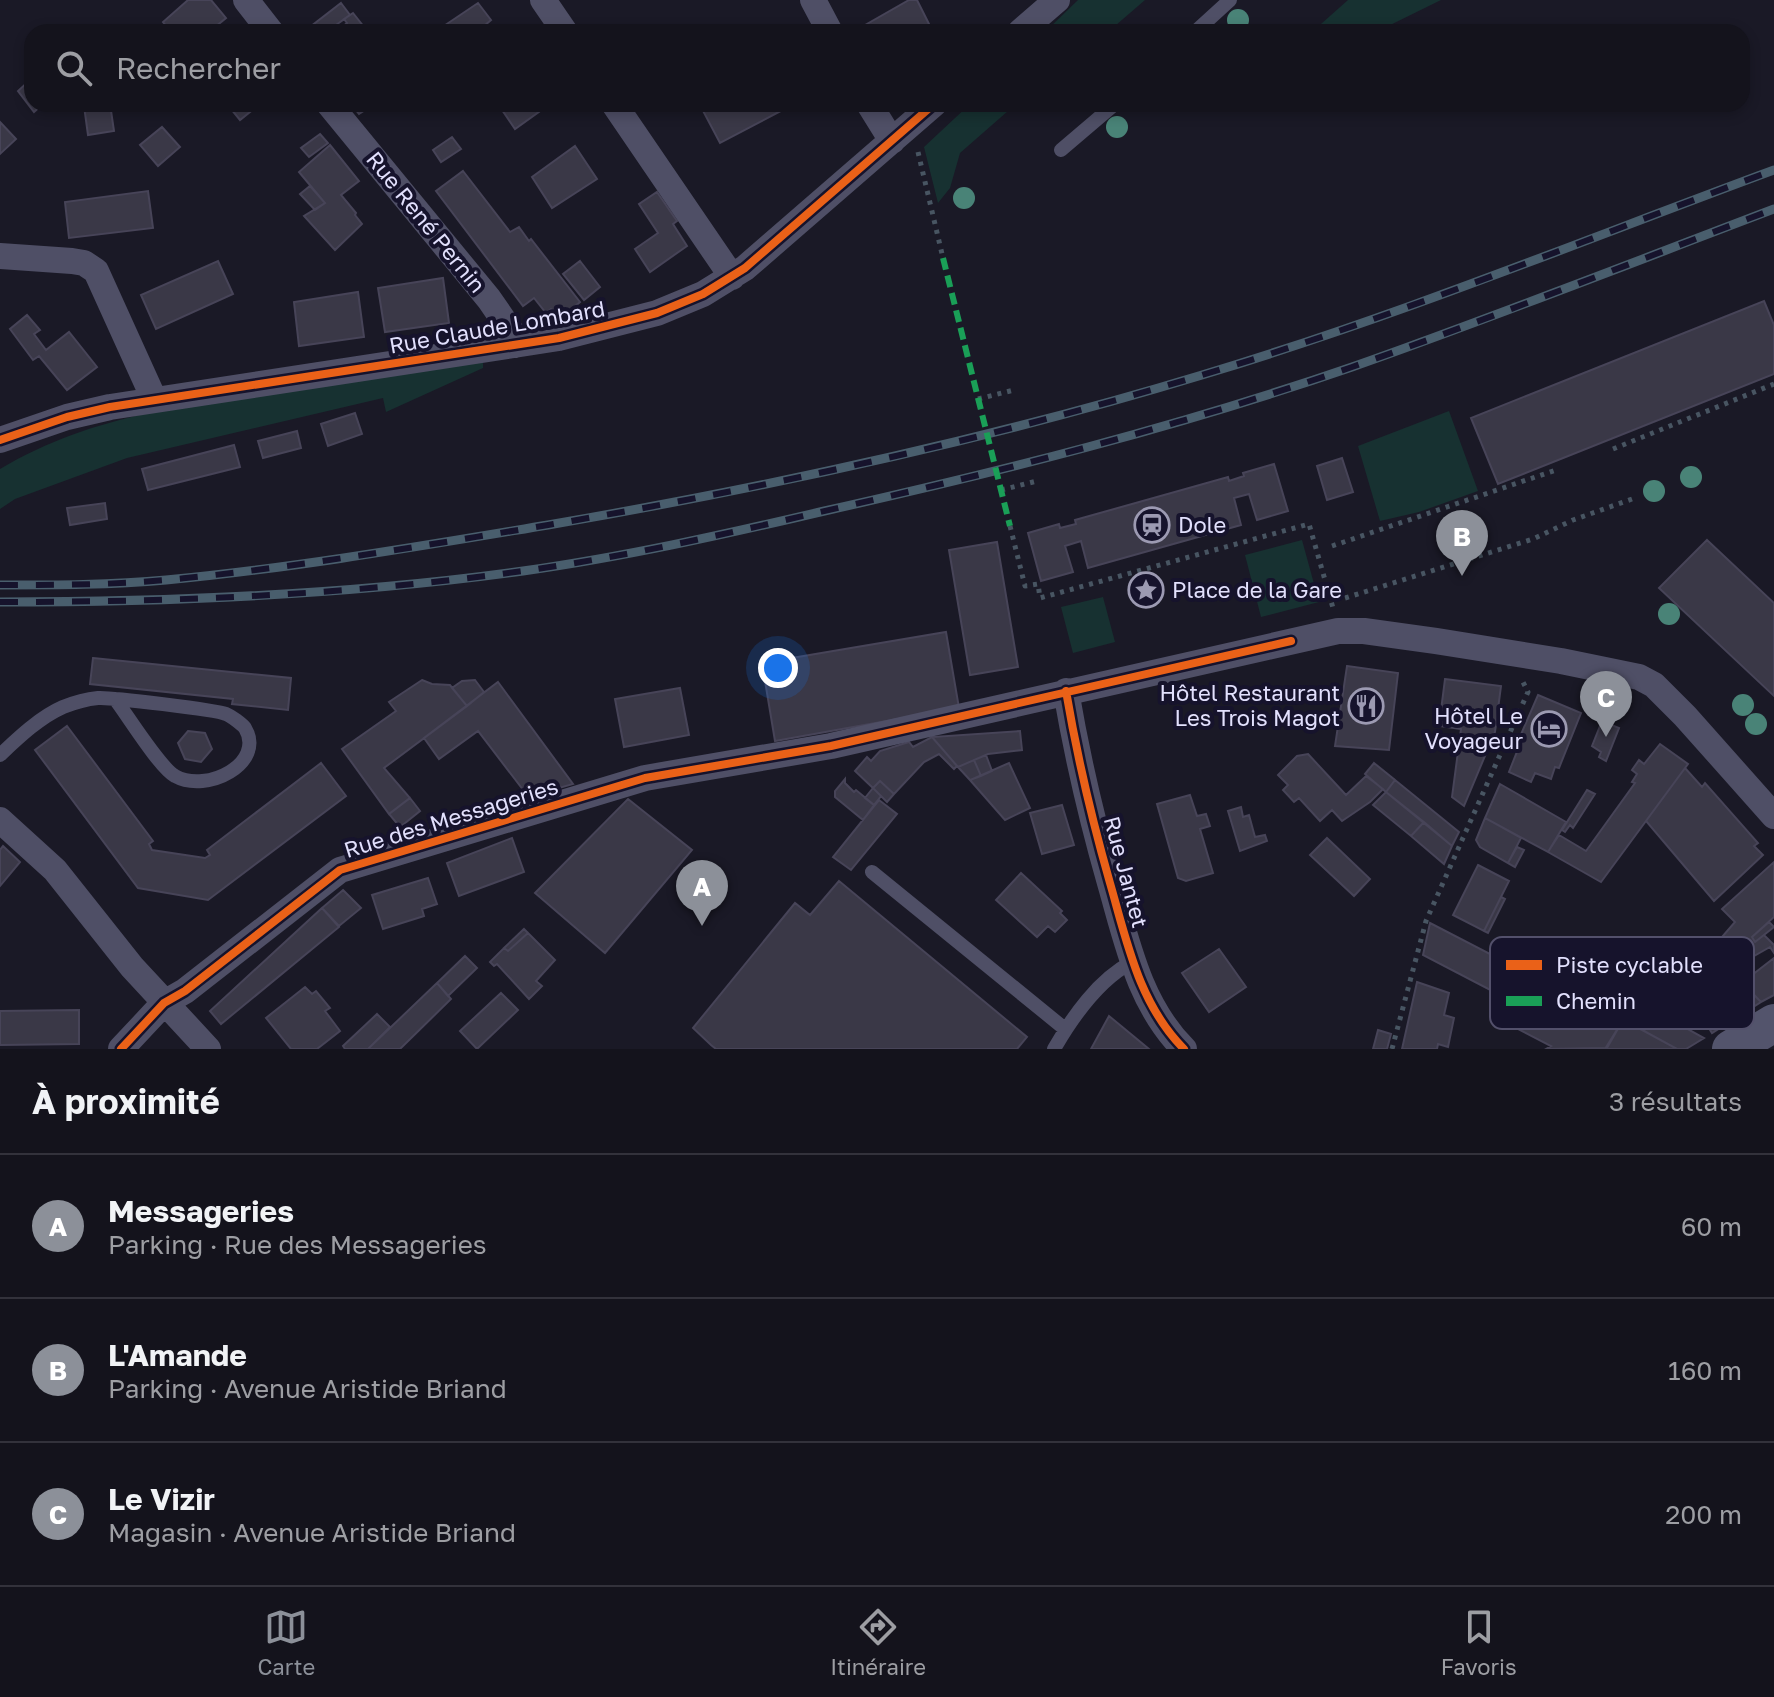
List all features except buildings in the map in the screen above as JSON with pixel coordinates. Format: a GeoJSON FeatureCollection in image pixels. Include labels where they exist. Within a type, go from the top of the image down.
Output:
{"type":"FeatureCollection","features":[{"type":"Feature","properties":{"kind":"main road"},"geometry":{"type":"LineString","coordinates":[[1731,1049],[1774,1023]]}},
{"type":"Feature","properties":{"kind":"street"},"geometry":{"type":"LineString","coordinates":[[246,0],[265,24]]}},
{"type":"Feature","properties":{"kind":"street"},"geometry":{"type":"LineString","coordinates":[[543,0],[560,24]]}},
{"type":"Feature","properties":{"kind":"street"},"geometry":{"type":"LineString","coordinates":[[813,0],[826,24]]}},
{"type":"Feature","properties":{"kind":"street"},"geometry":{"type":"LineString","coordinates":[[1029,24],[1057,0]]}},
{"type":"Feature","properties":{"kind":"street","name":"Rue René Pernin"},"geometry":{"type":"LineString","coordinates":[[336,112],[489,299],[511,331],[515,345]]}},
{"type":"Feature","properties":{"kind":"street"},"geometry":{"type":"LineString","coordinates":[[619,112],[732,277]]}},
{"type":"Feature","properties":{"kind":"street"},"geometry":{"type":"LineString","coordinates":[[876,112],[904,142]]}},
{"type":"Feature","properties":{"kind":"street","name":"Rue Claude Lombard"},"geometry":{"type":"LineString","coordinates":[[0,440],[67,417],[154,399],[584,333],[689,301],[758,258],[904,142],[928,112]]}},
{"type":"Feature","properties":{"kind":"street"},"geometry":{"type":"LineString","coordinates":[[0,256],[72,261],[84,263],[96,271],[154,399]]}},
{"type":"Feature","properties":{"kind":"street"},"geometry":{"type":"LineString","coordinates":[[1066,691],[1336,622],[1364,631],[1561,661],[1639,677],[1654,685],[1774,816]]}},
{"type":"Feature","properties":{"kind":"street","name":"Rue des Messageries"},"geometry":{"type":"LineString","coordinates":[[121,1049],[164,1003],[185,991],[340,870],[645,778],[831,746],[1066,691]]}},
{"type":"Feature","properties":{"kind":"street","name":"Rue Jantet"},"geometry":{"type":"LineString","coordinates":[[1066,691],[1097,835],[1132,962],[1162,1024],[1184,1049]]}},
{"type":"Feature","properties":{"kind":"street"},"geometry":{"type":"LineString","coordinates":[[0,820],[55,870],[164,1003],[208,1049]]}},
{"type":"Feature","properties":{"kind":"lane"},"geometry":{"type":"LineString","coordinates":[[1204,24],[1230,0]]}},
{"type":"Feature","properties":{"kind":"lane"},"geometry":{"type":"LineString","coordinates":[[1061,150],[1106,112]]}},
{"type":"Feature","properties":{"kind":"lane"},"geometry":{"type":"LineString","coordinates":[[0,755],[18,738],[62,707],[100,698],[115,699],[225,713],[245,727],[249,744],[242,762],[228,774],[203,783],[189,783],[171,774],[115,699]]}},
{"type":"Feature","properties":{"kind":"lane"},"geometry":{"type":"LineString","coordinates":[[872,872],[1065,1029]]}},
{"type":"Feature","properties":{"kind":"lane"},"geometry":{"type":"LineString","coordinates":[[1054,1049],[1088,1000],[1115,971],[1132,962]]}},
{"type":"Feature","properties":{"kind":"path"},"geometry":{"type":"LineString","coordinates":[[904,142],[937,211],[943,258]]}},
{"type":"Feature","properties":{"kind":"path"},"geometry":{"type":"LineString","coordinates":[[1613,449],[1774,384]]}},
{"type":"Feature","properties":{"kind":"path"},"geometry":{"type":"LineString","coordinates":[[978,399],[1014,390]]}},
{"type":"Feature","properties":{"kind":"path"},"geometry":{"type":"LineString","coordinates":[[1332,546],[1556,470]]}},
{"type":"Feature","properties":{"kind":"path"},"geometry":{"type":"LineString","coordinates":[[1001,490],[1037,481]]}},
{"type":"Feature","properties":{"kind":"path"},"geometry":{"type":"LineString","coordinates":[[1345,598],[1533,539],[1573,520],[1632,499]]}},
{"type":"Feature","properties":{"kind":"path"},"geometry":{"type":"LineString","coordinates":[[1010,526],[1025,586],[1038,584],[1040,598],[1309,524],[1336,622]]}},
{"type":"Feature","properties":{"kind":"path"},"geometry":{"type":"LineString","coordinates":[[1392,1049],[1426,921],[1528,692],[1522,679]]}},
{"type":"Feature","properties":{"kind":"green space"},"geometry":{"type":"Polygon","coordinates":[[[1078,0],[1145,0],[1117,24],[1053,24],[1078,0]]]}},
{"type":"Feature","properties":{"kind":"green space"},"geometry":{"type":"Polygon","coordinates":[[[1348,0],[1441,0],[1392,24],[1321,24],[1348,0]]]}},
{"type":"Feature","properties":{"kind":"green space"},"geometry":{"type":"Polygon","coordinates":[[[961,112],[1007,112],[960,153],[950,188],[938,203],[924,147],[961,112]]]}},
{"type":"Feature","properties":{"kind":"green space"},"geometry":{"type":"Polygon","coordinates":[[[483,362],[483,368],[386,412],[383,398],[127,458],[15,499],[0,509],[0,469],[54,442],[109,423],[148,413],[483,362]]]}},
{"type":"Feature","properties":{"kind":"green space"},"geometry":{"type":"Polygon","coordinates":[[[1449,411],[1478,491],[1419,512],[1380,521],[1358,446],[1449,411]]]}},
{"type":"Feature","properties":{"kind":"green space"},"geometry":{"type":"Polygon","coordinates":[[[1302,540],[1319,602],[1261,617],[1245,555],[1302,540]]]}},
{"type":"Feature","properties":{"kind":"green space"},"geometry":{"type":"Polygon","coordinates":[[[1103,597],[1115,642],[1073,653],[1061,607],[1103,597]]]}},
{"type":"Feature","properties":{"kind":"railway"},"geometry":{"type":"LineString","coordinates":[[0,585],[145,582],[310,563],[631,510],[878,460],[1122,399],[1274,352],[1418,303],[1774,170]]}},
{"type":"Feature","properties":{"kind":"railway"},"geometry":{"type":"LineString","coordinates":[[0,602],[197,599],[393,586],[560,565],[746,529],[1021,464],[1154,429],[1287,389],[1511,309],[1774,209]]}},
{"type":"Feature","properties":{"kind":"marked path"},"geometry":{"type":"LineString","coordinates":[[943,258],[1010,526]]}},
{"type":"Feature","properties":{"kind":"cycle path"},"geometry":{"type":"LineString","coordinates":[[0,440],[67,417],[110,407],[559,338],[657,313],[703,294],[745,268],[925,112]]}},
{"type":"Feature","properties":{"kind":"cycle path"},"geometry":{"type":"LineString","coordinates":[[121,1049],[164,1003],[185,991],[340,870],[645,778],[831,746],[1291,641]]}},
{"type":"Feature","properties":{"kind":"cycle path"},"geometry":{"type":"LineString","coordinates":[[1066,691],[1091,812],[1129,950],[1156,1012],[1184,1049]]}},
{"type":"Feature","properties":{"kind":"place","name":"Dole"},"geometry":{"type":"Point","coordinates":[1152,525]}},
{"type":"Feature","properties":{"kind":"place","name":"L'Amande"},"geometry":{"type":"Point","coordinates":[1462,576]}},
{"type":"Feature","properties":{"kind":"place","name":"Place de la Gare"},"geometry":{"type":"Point","coordinates":[1146,590]}},
{"type":"Feature","properties":{"kind":"place","name":"Hôtel Restaurant Les Trois Magot"},"geometry":{"type":"Point","coordinates":[1366,706]}},
{"type":"Feature","properties":{"kind":"place","name":"Hôtel Le Voyageur"},"geometry":{"type":"Point","coordinates":[1549,729]}},
{"type":"Feature","properties":{"kind":"place","name":"Le Vizir"},"geometry":{"type":"Point","coordinates":[1606,737]}},
{"type":"Feature","properties":{"kind":"place","name":"Messageries"},"geometry":{"type":"Point","coordinates":[702,926]}}]}
